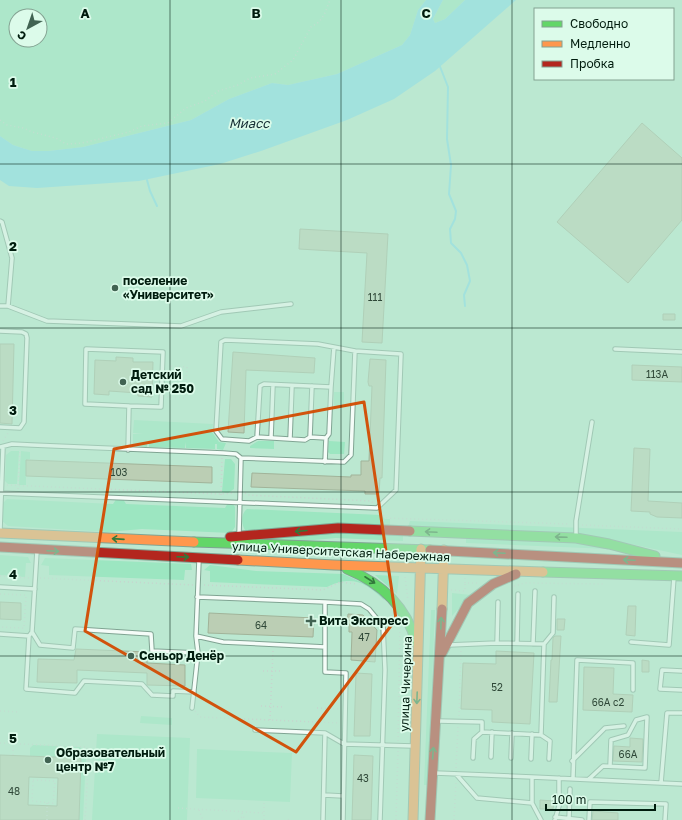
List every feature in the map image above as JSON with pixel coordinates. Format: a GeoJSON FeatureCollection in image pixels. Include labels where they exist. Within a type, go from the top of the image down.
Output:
{"type":"FeatureCollection","features":[{"type":"Feature","properties":{"kind":"main road"},"geometry":{"type":"LineString","coordinates":[[146,541],[239,537],[338,528],[576,538],[609,544],[681,562]]}},
{"type":"Feature","properties":{"kind":"main road","name":"улица Университетская Набережная"},"geometry":{"type":"LineString","coordinates":[[0,533],[146,541],[421,549],[681,562]]}},
{"type":"Feature","properties":{"kind":"main road","name":"улица Университетская Набережная"},"geometry":{"type":"LineString","coordinates":[[0,547],[334,565],[678,576]]}},
{"type":"Feature","properties":{"kind":"main road","name":"улица Чичерина"},"geometry":{"type":"LineString","coordinates":[[413,820],[419,659],[421,549]]}},
{"type":"Feature","properties":{"kind":"main road"},"geometry":{"type":"LineString","coordinates":[[430,820],[440,658],[444,550]]}},
{"type":"Feature","properties":{"kind":"main road"},"geometry":{"type":"LineString","coordinates":[[334,565],[368,578],[394,599],[403,611],[414,633],[419,659]]}},
{"type":"Feature","properties":{"kind":"main road"},"geometry":{"type":"LineString","coordinates":[[440,658],[468,603],[493,584],[522,572]]}},
{"type":"Feature","properties":{"kind":"lane"},"geometry":{"type":"LineString","coordinates":[[0,221],[2,222],[12,258],[8,306]]}},
{"type":"Feature","properties":{"kind":"lane"},"geometry":{"type":"LineString","coordinates":[[0,306],[8,306],[47,321],[180,326],[221,312],[291,304]]}},
{"type":"Feature","properties":{"kind":"lane"},"geometry":{"type":"LineString","coordinates":[[0,332],[22,332],[26,334],[27,338],[24,422],[20,428],[0,427]]}},
{"type":"Feature","properties":{"kind":"lane"},"geometry":{"type":"LineString","coordinates":[[0,493],[221,500],[377,508],[396,490],[401,354],[355,352],[318,344],[225,340],[221,342],[216,431],[222,440],[249,441],[257,437],[305,440],[310,437],[326,438]]}},
{"type":"Feature","properties":{"kind":"lane"},"geometry":{"type":"LineString","coordinates":[[325,462],[326,438],[329,434],[334,347]]}},
{"type":"Feature","properties":{"kind":"lane"},"geometry":{"type":"LineString","coordinates":[[86,349],[163,352],[161,397],[161,407],[85,404],[86,349]]}},
{"type":"Feature","properties":{"kind":"lane"},"geometry":{"type":"LineString","coordinates":[[615,349],[682,352]]}},
{"type":"Feature","properties":{"kind":"lane"},"geometry":{"type":"LineString","coordinates":[[0,533],[1,447],[20,445],[223,453],[236,454],[241,458],[344,462],[351,455],[355,352]]}},
{"type":"Feature","properties":{"kind":"lane"},"geometry":{"type":"LineString","coordinates":[[257,437],[259,389],[264,384],[331,387]]}},
{"type":"Feature","properties":{"kind":"lane"},"geometry":{"type":"LineString","coordinates":[[271,438],[273,385]]}},
{"type":"Feature","properties":{"kind":"lane"},"geometry":{"type":"LineString","coordinates":[[290,439],[292,386]]}},
{"type":"Feature","properties":{"kind":"lane"},"geometry":{"type":"LineString","coordinates":[[310,437],[312,386]]}},
{"type":"Feature","properties":{"kind":"lane"},"geometry":{"type":"LineString","coordinates":[[128,450],[129,406]]}},
{"type":"Feature","properties":{"kind":"lane"},"geometry":{"type":"LineString","coordinates":[[576,538],[576,524],[592,422]]}},
{"type":"Feature","properties":{"kind":"lane"},"geometry":{"type":"LineString","coordinates":[[239,537],[241,458]]}},
{"type":"Feature","properties":{"kind":"lane"},"geometry":{"type":"LineString","coordinates":[[37,550],[32,632],[29,636],[26,689],[75,693],[84,682],[142,684],[152,695],[173,696],[173,691],[194,692]]}},
{"type":"Feature","properties":{"kind":"lane"},"geometry":{"type":"LineString","coordinates":[[192,708],[198,653],[196,636],[199,557]]}},
{"type":"Feature","properties":{"kind":"lane"},"geometry":{"type":"LineString","coordinates":[[631,642],[669,645],[678,576]]}},
{"type":"Feature","properties":{"kind":"lane"},"geometry":{"type":"LineString","coordinates":[[0,587],[35,589]]}},
{"type":"Feature","properties":{"kind":"lane"},"geometry":{"type":"LineString","coordinates":[[533,644],[535,591]]}},
{"type":"Feature","properties":{"kind":"lane"},"geometry":{"type":"LineString","coordinates":[[517,644],[518,594]]}},
{"type":"Feature","properties":{"kind":"lane"},"geometry":{"type":"LineString","coordinates":[[197,597],[361,604],[369,608],[383,626],[385,670],[380,820]]}},
{"type":"Feature","properties":{"kind":"lane"},"geometry":{"type":"LineString","coordinates":[[541,735],[544,644],[554,633],[554,597]]}},
{"type":"Feature","properties":{"kind":"lane"},"geometry":{"type":"LineString","coordinates":[[325,602],[325,672],[346,673],[343,820]]}},
{"type":"Feature","properties":{"kind":"lane"},"geometry":{"type":"LineString","coordinates":[[497,643],[498,602]]}},
{"type":"Feature","properties":{"kind":"lane"},"geometry":{"type":"LineString","coordinates":[[32,632],[40,645],[73,648],[75,629],[152,634],[152,652],[198,653]]}},
{"type":"Feature","properties":{"kind":"lane"},"geometry":{"type":"LineString","coordinates":[[0,634],[29,636]]}},
{"type":"Feature","properties":{"kind":"lane"},"geometry":{"type":"LineString","coordinates":[[196,636],[224,642],[325,647]]}},
{"type":"Feature","properties":{"kind":"lane"},"geometry":{"type":"LineString","coordinates":[[445,646],[497,643],[544,644]]}},
{"type":"Feature","properties":{"kind":"lane"},"geometry":{"type":"LineString","coordinates":[[573,778],[572,761],[578,660],[633,663],[633,690]]}},
{"type":"Feature","properties":{"kind":"lane"},"geometry":{"type":"LineString","coordinates":[[682,671],[662,670],[660,689],[682,690]]}},
{"type":"Feature","properties":{"kind":"lane"},"geometry":{"type":"LineString","coordinates":[[662,782],[667,712],[682,713]]}},
{"type":"Feature","properties":{"kind":"lane"},"geometry":{"type":"LineString","coordinates":[[589,780],[603,766],[645,768],[647,717],[636,720],[628,735],[611,740],[610,766]]}},
{"type":"Feature","properties":{"kind":"lane"},"geometry":{"type":"LineString","coordinates":[[435,721],[482,722],[482,732]]}},
{"type":"Feature","properties":{"kind":"lane"},"geometry":{"type":"LineString","coordinates":[[572,761],[605,728],[624,726]]}},
{"type":"Feature","properties":{"kind":"lane"},"geometry":{"type":"LineString","coordinates":[[255,730],[325,733],[344,744],[416,747]]}},
{"type":"Feature","properties":{"kind":"lane"},"geometry":{"type":"LineString","coordinates":[[473,758],[474,739],[482,732],[492,732],[541,735],[550,741],[549,759]]}},
{"type":"Feature","properties":{"kind":"lane"},"geometry":{"type":"LineString","coordinates":[[491,757],[492,732]]}},
{"type":"Feature","properties":{"kind":"lane"},"geometry":{"type":"LineString","coordinates":[[323,820],[325,733]]}},
{"type":"Feature","properties":{"kind":"lane"},"geometry":{"type":"LineString","coordinates":[[511,758],[512,733]]}},
{"type":"Feature","properties":{"kind":"lane"},"geometry":{"type":"LineString","coordinates":[[531,759],[532,734]]}},
{"type":"Feature","properties":{"kind":"lane"},"geometry":{"type":"LineString","coordinates":[[432,773],[573,778],[682,784]]}},
{"type":"Feature","properties":{"kind":"lane"},"geometry":{"type":"LineString","coordinates":[[456,774],[477,798],[532,803]]}},
{"type":"Feature","properties":{"kind":"lane"},"geometry":{"type":"LineString","coordinates":[[532,777],[532,803],[541,820]]}},
{"type":"Feature","properties":{"kind":"lane"},"geometry":{"type":"LineString","coordinates":[[559,778],[558,806],[555,819],[582,820]]}},
{"type":"Feature","properties":{"kind":"lane"},"geometry":{"type":"LineString","coordinates":[[569,819],[570,789]]}},
{"type":"Feature","properties":{"kind":"lane"},"geometry":{"type":"LineString","coordinates":[[324,795],[343,796]]}},
{"type":"Feature","properties":{"kind":"lane"},"geometry":{"type":"LineString","coordinates":[[589,820],[590,802],[666,804],[665,820]]}},
{"type":"Feature","properties":{"kind":"path"},"geometry":{"type":"LineString","coordinates":[[0,120],[6,125],[23,128],[32,132],[56,138],[66,144],[82,143],[129,132],[142,126],[168,123],[179,116],[186,108],[205,101],[218,91],[238,85],[250,78],[275,74],[293,60],[311,27],[319,22],[324,15],[330,0]]}},
{"type":"Feature","properties":{"kind":"path"},"geometry":{"type":"LineString","coordinates":[[161,397],[185,398],[187,367],[162,366]]}},
{"type":"Feature","properties":{"kind":"path"},"geometry":{"type":"LineString","coordinates":[[5,436],[8,433]]}},
{"type":"Feature","properties":{"kind":"path"},"geometry":{"type":"LineString","coordinates":[[18,493],[20,445]]}},
{"type":"Feature","properties":{"kind":"path"},"geometry":{"type":"LineString","coordinates":[[221,500],[223,453]]}},
{"type":"Feature","properties":{"kind":"path"},"geometry":{"type":"LineString","coordinates":[[1,483],[221,494],[240,493],[371,501],[386,518],[682,529]]}},
{"type":"Feature","properties":{"kind":"path"},"geometry":{"type":"LineString","coordinates":[[405,531],[406,518]]}},
{"type":"Feature","properties":{"kind":"path"},"geometry":{"type":"LineString","coordinates":[[403,567],[409,608],[403,611]]}},
{"type":"Feature","properties":{"kind":"path"},"geometry":{"type":"LineString","coordinates":[[0,576],[323,590],[340,582],[357,584]]}},
{"type":"Feature","properties":{"kind":"path"},"geometry":{"type":"LineString","coordinates":[[509,587],[526,583],[604,584]]}},
{"type":"Feature","properties":{"kind":"path"},"geometry":{"type":"LineString","coordinates":[[0,594],[26,595],[24,628],[0,627]]}},
{"type":"Feature","properties":{"kind":"path"},"geometry":{"type":"LineString","coordinates":[[396,820],[400,622]]}},
{"type":"Feature","properties":{"kind":"path"},"geometry":{"type":"LineString","coordinates":[[270,720],[273,644]]}},
{"type":"Feature","properties":{"kind":"path"},"geometry":{"type":"LineString","coordinates":[[454,820],[462,645]]}},
{"type":"Feature","properties":{"kind":"path"},"geometry":{"type":"LineString","coordinates":[[263,671],[281,671]]}},
{"type":"Feature","properties":{"kind":"path"},"geometry":{"type":"LineString","coordinates":[[261,706],[284,707]]}},
{"type":"Feature","properties":{"kind":"path"},"geometry":{"type":"LineString","coordinates":[[192,708],[200,717],[345,723]]}},
{"type":"Feature","properties":{"kind":"path"},"geometry":{"type":"LineString","coordinates":[[317,708],[345,709]]}},
{"type":"Feature","properties":{"kind":"path"},"geometry":{"type":"LineString","coordinates":[[0,712],[18,712]]}},
{"type":"Feature","properties":{"kind":"path"},"geometry":{"type":"LineString","coordinates":[[0,743],[87,747],[89,751],[85,820]]}},
{"type":"Feature","properties":{"kind":"path"},"geometry":{"type":"LineString","coordinates":[[13,743],[13,755]]}},
{"type":"Feature","properties":{"kind":"path"},"geometry":{"type":"LineString","coordinates":[[33,780],[55,781],[53,803],[48,802],[32,801],[33,780]]}},
{"type":"Feature","properties":{"kind":"path"},"geometry":{"type":"LineString","coordinates":[[264,801],[264,820]]}},
{"type":"Feature","properties":{"kind":"path"},"geometry":{"type":"LineString","coordinates":[[47,820],[48,802]]}},
{"type":"Feature","properties":{"kind":"path"},"geometry":{"type":"LineString","coordinates":[[178,808],[264,813]]}},
{"type":"Feature","properties":{"kind":"path"},"geometry":{"type":"LineString","coordinates":[[199,810],[203,820]]}},
{"type":"Feature","properties":{"kind":"path"},"geometry":{"type":"LineString","coordinates":[[242,812],[242,817],[245,820]]}},
{"type":"Feature","properties":{"kind":"path"},"geometry":{"type":"LineString","coordinates":[[238,820],[242,817]]}},
{"type":"Feature","properties":{"kind":"highlighted area"},"geometry":{"type":"Polygon","coordinates":[[[364,402],[396,619],[296,752],[85,631],[114,449],[364,402]]]}},
{"type":"Feature","properties":{"kind":"green space"},"geometry":{"type":"Polygon","coordinates":[[[0,0],[426,0],[418,10],[410,35],[402,45],[337,74],[288,85],[272,83],[229,99],[191,120],[83,147],[48,151],[32,151],[13,145],[0,136],[0,0]]]}},
{"type":"Feature","properties":{"kind":"green space"},"geometry":{"type":"Polygon","coordinates":[[[443,0],[465,0],[445,19],[435,23],[433,19],[443,0]]]}},
{"type":"Feature","properties":{"kind":"green space"},"geometry":{"type":"Polygon","coordinates":[[[334,392],[344,392],[344,406],[334,406],[334,392]]]}},
{"type":"Feature","properties":{"kind":"green space"},"geometry":{"type":"Polygon","coordinates":[[[134,420],[213,424],[212,432],[219,442],[226,443],[223,450],[217,449],[217,444],[215,444],[215,449],[186,448],[185,442],[185,448],[149,447],[149,441],[147,441],[147,447],[133,445],[133,434],[143,433],[133,433],[134,420]]]}},
{"type":"Feature","properties":{"kind":"green space"},"geometry":{"type":"Polygon","coordinates":[[[258,441],[274,441],[274,449],[250,448],[250,446],[258,441]]]}},
{"type":"Feature","properties":{"kind":"green space"},"geometry":{"type":"Polygon","coordinates":[[[329,441],[345,442],[344,454],[330,454],[328,452],[329,441]]]}},
{"type":"Feature","properties":{"kind":"green space"},"geometry":{"type":"Polygon","coordinates":[[[11,451],[19,451],[17,484],[8,484],[5,481],[6,455],[11,451]]]}},
{"type":"Feature","properties":{"kind":"green space"},"geometry":{"type":"Polygon","coordinates":[[[21,451],[30,452],[30,459],[26,460],[26,485],[19,485],[21,451]]]}},
{"type":"Feature","properties":{"kind":"green space"},"geometry":{"type":"Polygon","coordinates":[[[225,459],[231,459],[235,464],[234,489],[228,493],[222,492],[225,459]]]}},
{"type":"Feature","properties":{"kind":"green space"},"geometry":{"type":"Polygon","coordinates":[[[117,498],[123,499],[126,504],[225,508],[228,503],[232,503],[235,507],[235,527],[231,533],[142,529],[108,532],[8,526],[2,521],[3,503],[7,499],[113,504],[117,498]]]}},
{"type":"Feature","properties":{"kind":"green space"},"geometry":{"type":"Polygon","coordinates":[[[247,509],[381,515],[385,519],[390,519],[390,527],[245,530],[242,519],[247,509]]]}},
{"type":"Feature","properties":{"kind":"green space"},"geometry":{"type":"Polygon","coordinates":[[[410,521],[682,532],[682,555],[626,543],[408,527],[410,521]]]}},
{"type":"Feature","properties":{"kind":"green space"},"geometry":{"type":"Polygon","coordinates":[[[337,532],[403,535],[403,541],[336,538],[303,541],[261,539],[337,532]]]}},
{"type":"Feature","properties":{"kind":"green space"},"geometry":{"type":"Polygon","coordinates":[[[466,538],[576,542],[609,549],[466,543],[466,538]]]}},
{"type":"Feature","properties":{"kind":"green space"},"geometry":{"type":"Polygon","coordinates":[[[0,555],[28,557],[31,563],[26,563],[25,577],[0,575],[0,555]]]}},
{"type":"Feature","properties":{"kind":"green space"},"geometry":{"type":"Polygon","coordinates":[[[45,558],[191,564],[192,570],[185,570],[184,580],[49,575],[49,566],[41,565],[45,558]]]}},
{"type":"Feature","properties":{"kind":"green space"},"geometry":{"type":"Polygon","coordinates":[[[210,565],[256,571],[343,574],[368,585],[383,597],[384,600],[371,589],[358,582],[351,581],[336,583],[327,587],[210,582],[210,571],[204,570],[210,565]]]}},
{"type":"Feature","properties":{"kind":"green space"},"geometry":{"type":"Polygon","coordinates":[[[375,575],[399,576],[397,594],[375,575]]]}},
{"type":"Feature","properties":{"kind":"green space"},"geometry":{"type":"Polygon","coordinates":[[[452,593],[471,595],[452,616],[452,593]]]}},
{"type":"Feature","properties":{"kind":"green space"},"geometry":{"type":"Polygon","coordinates":[[[431,610],[435,610],[428,785],[424,785],[431,610]]]}},
{"type":"Feature","properties":{"kind":"green space"},"geometry":{"type":"Polygon","coordinates":[[[141,716],[172,718],[172,725],[140,723],[141,716]]]}},
{"type":"Feature","properties":{"kind":"green space"},"geometry":{"type":"Polygon","coordinates":[[[97,734],[190,738],[187,820],[92,820],[97,734]]]}},
{"type":"Feature","properties":{"kind":"green space"},"geometry":{"type":"Polygon","coordinates":[[[33,745],[80,747],[85,750],[83,820],[79,820],[81,758],[30,756],[30,748],[33,745]]]}},
{"type":"Feature","properties":{"kind":"green space"},"geometry":{"type":"Polygon","coordinates":[[[197,749],[292,753],[290,802],[196,798],[197,749]]]}},
{"type":"Feature","properties":{"kind":"water","name":"Миасс"},"geometry":{"type":"Polygon","coordinates":[[[426,0],[443,0],[433,19],[435,23],[445,19],[465,0],[516,0],[435,71],[394,99],[347,120],[261,151],[220,164],[139,181],[37,188],[9,186],[0,180],[0,136],[13,145],[32,151],[48,151],[83,147],[191,120],[229,99],[272,83],[288,85],[337,74],[402,45],[410,35],[418,10],[426,0]]]}},
{"type":"Feature","properties":{"kind":"building"},"geometry":{"type":"Polygon","coordinates":[[[642,123],[682,158],[682,220],[628,283],[557,222],[642,123]]]}},
{"type":"Feature","properties":{"kind":"building"},"geometry":{"type":"Polygon","coordinates":[[[300,229],[388,234],[382,343],[362,342],[367,253],[299,249],[300,229]]]}},
{"type":"Feature","properties":{"kind":"building"},"geometry":{"type":"Polygon","coordinates":[[[663,314],[675,314],[675,320],[663,320],[663,314]]]}},
{"type":"Feature","properties":{"kind":"building"},"geometry":{"type":"Polygon","coordinates":[[[0,344],[14,344],[12,424],[0,423],[0,344]]]}},
{"type":"Feature","properties":{"kind":"building"},"geometry":{"type":"Polygon","coordinates":[[[233,352],[315,358],[314,373],[246,370],[244,433],[228,432],[233,352]]]}},
{"type":"Feature","properties":{"kind":"building"},"geometry":{"type":"Polygon","coordinates":[[[116,357],[133,358],[133,362],[153,362],[152,397],[138,396],[138,393],[109,391],[109,395],[94,394],[95,360],[116,361],[116,357]]]}},
{"type":"Feature","properties":{"kind":"building"},"geometry":{"type":"Polygon","coordinates":[[[370,359],[386,360],[382,478],[380,478],[379,494],[365,494],[365,491],[251,487],[252,473],[351,477],[351,475],[361,475],[361,461],[369,461],[372,386],[369,386],[368,382],[370,359]]]}},
{"type":"Feature","properties":{"kind":"building"},"geometry":{"type":"Polygon","coordinates":[[[632,365],[682,367],[682,382],[632,380],[632,365]]]}},
{"type":"Feature","properties":{"kind":"building"},"geometry":{"type":"Polygon","coordinates":[[[634,448],[650,449],[648,501],[682,503],[682,518],[657,517],[650,514],[650,512],[631,511],[634,448]]]}},
{"type":"Feature","properties":{"kind":"building"},"geometry":{"type":"Polygon","coordinates":[[[26,460],[212,467],[212,483],[26,476],[26,460]]]}},
{"type":"Feature","properties":{"kind":"building"},"geometry":{"type":"Polygon","coordinates":[[[0,602],[21,603],[21,620],[0,619],[0,602]]]}},
{"type":"Feature","properties":{"kind":"building"},"geometry":{"type":"Polygon","coordinates":[[[628,606],[636,606],[635,636],[626,635],[628,606]]]}},
{"type":"Feature","properties":{"kind":"building"},"geometry":{"type":"Polygon","coordinates":[[[209,613],[314,618],[313,637],[208,633],[209,613]]]}},
{"type":"Feature","properties":{"kind":"building"},"geometry":{"type":"Polygon","coordinates":[[[348,614],[363,615],[377,630],[375,662],[351,660],[352,632],[349,632],[349,624],[347,624],[348,614]]]}},
{"type":"Feature","properties":{"kind":"building"},"geometry":{"type":"Polygon","coordinates":[[[557,619],[565,619],[564,630],[557,630],[557,619]]]}},
{"type":"Feature","properties":{"kind":"building"},"geometry":{"type":"Polygon","coordinates":[[[555,636],[561,636],[557,702],[549,702],[553,638],[555,636]]]}},
{"type":"Feature","properties":{"kind":"building"},"geometry":{"type":"Polygon","coordinates":[[[76,649],[147,652],[147,663],[185,665],[185,686],[147,685],[147,673],[77,670],[77,683],[37,682],[38,659],[74,660],[76,649]]]}},
{"type":"Feature","properties":{"kind":"building"},"geometry":{"type":"Polygon","coordinates":[[[496,651],[534,653],[530,724],[492,722],[492,710],[461,709],[463,663],[496,664],[496,651]]]}},
{"type":"Feature","properties":{"kind":"building"},"geometry":{"type":"Polygon","coordinates":[[[642,660],[649,661],[649,672],[642,672],[642,660]]]}},
{"type":"Feature","properties":{"kind":"building"},"geometry":{"type":"Polygon","coordinates":[[[584,667],[614,668],[613,694],[633,695],[632,712],[583,710],[584,667]]]}},
{"type":"Feature","properties":{"kind":"building"},"geometry":{"type":"Polygon","coordinates":[[[356,673],[372,674],[370,736],[354,736],[356,673]]]}},
{"type":"Feature","properties":{"kind":"building"},"geometry":{"type":"Polygon","coordinates":[[[630,738],[643,739],[642,762],[613,761],[614,746],[630,747],[630,738]]]}},
{"type":"Feature","properties":{"kind":"building"},"geometry":{"type":"Polygon","coordinates":[[[0,755],[81,758],[79,820],[0,820],[0,755]],[[29,777],[28,805],[57,806],[58,778],[29,777]]]}},
{"type":"Feature","properties":{"kind":"building"},"geometry":{"type":"Polygon","coordinates":[[[354,755],[373,756],[371,820],[352,820],[354,755]]]}},
{"type":"Feature","properties":{"kind":"building"},"geometry":{"type":"Polygon","coordinates":[[[540,800],[554,801],[553,809],[540,809],[540,800]]]}},
{"type":"Feature","properties":{"kind":"building"},"geometry":{"type":"Polygon","coordinates":[[[593,811],[618,813],[618,820],[592,820],[593,811]]]}},
{"type":"Feature","properties":{"kind":"waterway"},"geometry":{"type":"LineString","coordinates":[[439,64],[448,87],[447,139],[451,165],[449,194],[456,211],[455,219],[450,229],[451,243],[461,253],[467,265],[470,281],[464,295],[465,306]]}},
{"type":"Feature","properties":{"kind":"waterway"},"geometry":{"type":"LineString","coordinates":[[147,180],[157,206]]}},
{"type":"Feature","properties":{"kind":"traffic: fast"},"geometry":{"type":"LineString","coordinates":[[410,531],[576,538],[609,544],[655,556]]}},
{"type":"Feature","properties":{"kind":"traffic: fast"},"geometry":{"type":"LineString","coordinates":[[194,542],[430,550]]}},
{"type":"Feature","properties":{"kind":"traffic: fast"},"geometry":{"type":"LineString","coordinates":[[347,569],[371,581],[390,597],[406,617],[416,642]]}},
{"type":"Feature","properties":{"kind":"traffic: fast"},"geometry":{"type":"LineString","coordinates":[[543,572],[682,576]]}},
{"type":"Feature","properties":{"kind":"traffic: slow"},"geometry":{"type":"LineString","coordinates":[[0,533],[194,542]]}},
{"type":"Feature","properties":{"kind":"traffic: slow"},"geometry":{"type":"LineString","coordinates":[[413,820],[421,549]]}},
{"type":"Feature","properties":{"kind":"traffic: slow"},"geometry":{"type":"LineString","coordinates":[[442,609],[444,550]]}},
{"type":"Feature","properties":{"kind":"traffic: slow"},"geometry":{"type":"LineString","coordinates":[[238,560],[334,565],[543,572]]}},
{"type":"Feature","properties":{"kind":"traffic: jam"},"geometry":{"type":"LineString","coordinates":[[230,537],[338,528],[410,531]]}},
{"type":"Feature","properties":{"kind":"traffic: jam"},"geometry":{"type":"LineString","coordinates":[[0,547],[238,560]]}},
{"type":"Feature","properties":{"kind":"traffic: jam"},"geometry":{"type":"LineString","coordinates":[[430,550],[682,563]]}},
{"type":"Feature","properties":{"kind":"traffic: jam"},"geometry":{"type":"LineString","coordinates":[[442,653],[468,603],[493,584],[516,574]]}},
{"type":"Feature","properties":{"kind":"traffic: jam"},"geometry":{"type":"LineString","coordinates":[[430,820],[442,609]]}},
{"type":"Feature","properties":{"kind":"place","name":"поселение «Университет»"},"geometry":{"type":"Point","coordinates":[115,288]}},
{"type":"Feature","properties":{"kind":"place","name":"Детский сад № 250"},"geometry":{"type":"Point","coordinates":[123,382]}},
{"type":"Feature","properties":{"kind":"place","name":"Вита Экспресс"},"geometry":{"type":"Point","coordinates":[311,621]}},
{"type":"Feature","properties":{"kind":"place","name":"Сеньор Денёр"},"geometry":{"type":"Point","coordinates":[131,656]}},
{"type":"Feature","properties":{"kind":"place","name":"Образовательный центр №7"},"geometry":{"type":"Point","coordinates":[48,760]}}]}
